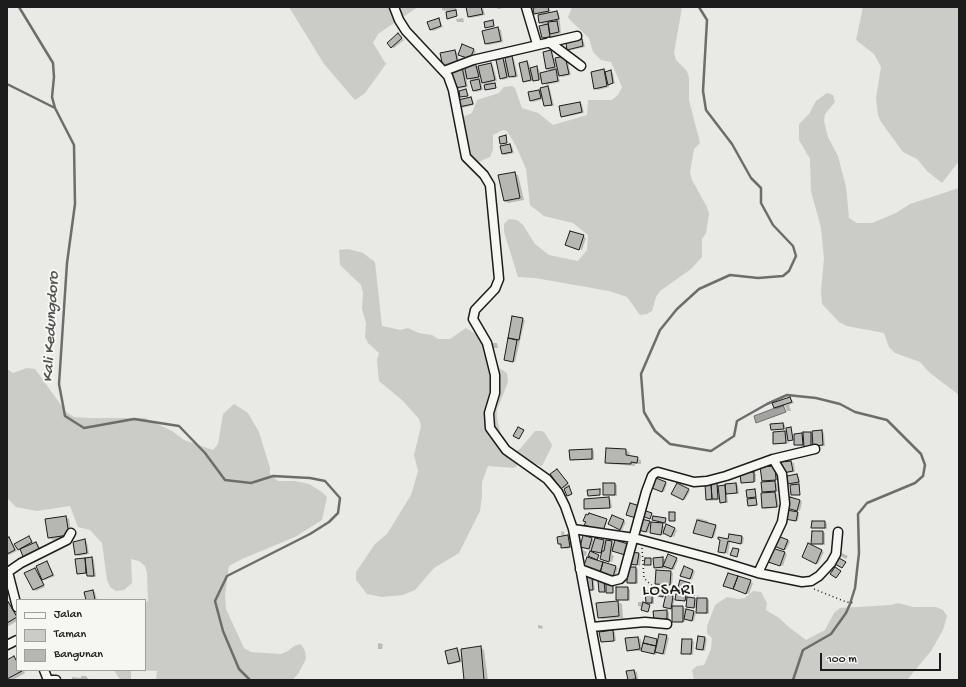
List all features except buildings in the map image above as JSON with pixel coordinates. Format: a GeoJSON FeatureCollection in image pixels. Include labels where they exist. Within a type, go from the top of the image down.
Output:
{"type":"FeatureCollection","features":[{"type":"Feature","properties":{"kind":"street"},"geometry":{"type":"LineString","coordinates":[[394,7],[398,20],[406,31],[444,71],[452,86],[466,157],[487,180],[492,193],[499,279],[495,289],[475,310],[473,319],[487,343],[494,375],[495,393],[489,413],[490,428],[506,450],[547,479],[558,492],[565,506],[573,529],[601,680]]}},
{"type":"Feature","properties":{"kind":"street"},"geometry":{"type":"LineString","coordinates":[[526,7],[537,44]]}},
{"type":"Feature","properties":{"kind":"street"},"geometry":{"type":"LineString","coordinates":[[444,71],[473,60],[577,36]]}},
{"type":"Feature","properties":{"kind":"street"},"geometry":{"type":"LineString","coordinates":[[549,42],[581,66]]}},
{"type":"Feature","properties":{"kind":"street"},"geometry":{"type":"LineString","coordinates":[[580,569],[588,571],[606,580],[612,581],[620,579],[626,569],[646,492],[652,476],[655,473],[658,472],[694,482],[708,481],[773,459],[815,449]]}},
{"type":"Feature","properties":{"kind":"street"},"geometry":{"type":"LineString","coordinates":[[758,573],[782,522],[786,504],[782,474],[773,459]]}},
{"type":"Feature","properties":{"kind":"street"},"geometry":{"type":"LineString","coordinates":[[573,529],[634,538],[713,559],[758,573],[802,582],[819,576],[831,563],[836,554],[838,532]]}},
{"type":"Feature","properties":{"kind":"street"},"geometry":{"type":"LineString","coordinates":[[16,603],[8,572],[21,563],[67,540],[71,533]]}},
{"type":"Feature","properties":{"kind":"street"},"geometry":{"type":"LineString","coordinates":[[592,627],[644,622],[667,624]]}},
{"type":"Feature","properties":{"kind":"street"},"geometry":{"type":"LineString","coordinates":[[7,645],[16,640]]}},
{"type":"Feature","properties":{"kind":"path"},"geometry":{"type":"LineString","coordinates":[[645,541],[642,546],[641,556],[644,578],[651,585],[698,596]]}},
{"type":"Feature","properties":{"kind":"path"},"geometry":{"type":"LineString","coordinates":[[802,582],[846,602],[855,603]]}},
{"type":"Feature","properties":{"kind":"green space"},"geometry":{"type":"Polygon","coordinates":[[[289,7],[418,7],[378,34],[373,43],[386,64],[365,93],[355,100],[324,64],[289,7]]]}},
{"type":"Feature","properties":{"kind":"green space"},"geometry":{"type":"Polygon","coordinates":[[[572,7],[682,7],[674,53],[676,60],[687,71],[689,78],[689,100],[700,143],[694,149],[690,172],[692,180],[707,207],[709,214],[706,233],[702,239],[702,257],[691,269],[660,291],[656,297],[652,311],[647,314],[640,315],[627,297],[609,291],[535,278],[518,277],[504,232],[504,224],[509,219],[517,220],[523,225],[535,244],[549,255],[578,261],[587,250],[588,235],[573,223],[544,216],[530,205],[526,169],[516,146],[507,131],[503,130],[493,135],[493,150],[490,157],[476,163],[469,155],[461,118],[472,113],[477,100],[499,93],[504,87],[512,86],[515,88],[522,108],[538,113],[553,125],[587,115],[588,100],[612,100],[618,95],[622,87],[611,62],[601,60],[593,52],[589,38],[570,20],[568,17],[572,7]]]}},
{"type":"Feature","properties":{"kind":"green space"},"geometry":{"type":"Polygon","coordinates":[[[863,7],[959,7],[959,161],[942,183],[927,171],[917,159],[903,152],[881,122],[878,115],[876,98],[881,67],[874,54],[856,40],[863,7]]]}},
{"type":"Feature","properties":{"kind":"green space"},"geometry":{"type":"Polygon","coordinates":[[[827,93],[833,95],[835,102],[825,114],[824,121],[828,137],[838,156],[846,187],[849,218],[857,223],[872,223],[896,213],[910,204],[959,188],[959,395],[930,373],[920,362],[895,353],[889,347],[884,333],[847,326],[839,322],[822,304],[821,290],[824,259],[821,228],[811,191],[810,159],[799,140],[799,124],[809,114],[816,101],[827,93]]]}},
{"type":"Feature","properties":{"kind":"green space"},"geometry":{"type":"Polygon","coordinates":[[[348,249],[363,253],[375,262],[382,326],[400,330],[408,328],[419,333],[432,335],[438,339],[450,339],[466,328],[480,337],[489,362],[507,373],[508,382],[497,410],[497,418],[501,435],[513,450],[516,451],[520,449],[535,431],[542,431],[545,433],[552,446],[542,466],[525,460],[514,468],[488,466],[482,482],[480,511],[459,553],[434,568],[415,590],[403,595],[382,597],[367,594],[356,580],[356,572],[375,544],[387,534],[411,495],[418,471],[414,455],[421,426],[419,419],[402,400],[379,381],[377,360],[379,353],[368,343],[365,337],[366,323],[362,309],[363,293],[361,285],[340,265],[339,250],[348,249]]]}},
{"type":"Feature","properties":{"kind":"green space"},"geometry":{"type":"Polygon","coordinates":[[[27,368],[35,369],[66,412],[74,417],[145,418],[172,431],[184,440],[213,450],[218,444],[223,414],[234,404],[248,413],[259,432],[270,468],[270,475],[278,481],[295,481],[309,484],[327,497],[322,520],[295,537],[229,566],[225,595],[226,609],[244,648],[251,652],[281,654],[294,646],[301,644],[305,651],[306,659],[298,674],[292,680],[156,680],[157,671],[146,671],[146,602],[148,601],[147,573],[145,566],[139,561],[131,559],[132,583],[124,590],[116,591],[110,587],[107,580],[102,543],[90,530],[78,527],[70,506],[37,511],[16,507],[7,498],[7,369],[13,373],[27,368]]]}},
{"type":"Feature","properties":{"kind":"green space"},"geometry":{"type":"Polygon","coordinates":[[[753,591],[761,592],[767,603],[766,610],[779,618],[806,640],[825,630],[834,613],[840,608],[891,605],[898,603],[913,607],[936,607],[943,610],[947,616],[943,630],[931,651],[907,680],[694,680],[692,670],[697,666],[704,665],[711,649],[712,638],[707,633],[707,626],[715,605],[727,597],[738,599],[745,598],[753,591]]]}},
{"type":"Feature","properties":{"kind":"green space"},"geometry":{"type":"Polygon","coordinates":[[[115,671],[131,671],[131,680],[120,680],[115,671]]]}},
{"type":"Feature","properties":{"kind":"shaded area"},"geometry":{"type":"Polygon","coordinates":[[[783,405],[786,412],[756,423],[754,416],[783,405]]]}},
{"type":"Feature","properties":{"kind":"waterway"},"geometry":{"type":"LineString","coordinates":[[19,7],[53,63],[54,77],[52,97],[55,108]]}},
{"type":"Feature","properties":{"kind":"waterway"},"geometry":{"type":"LineString","coordinates":[[699,7],[707,20],[703,91],[706,110],[732,144],[751,178],[761,188],[761,203],[773,225],[793,246],[796,256],[789,271],[783,276],[758,278],[730,275],[699,289],[677,309],[660,330],[641,374],[644,412],[655,431],[670,444],[711,451],[734,436],[737,421],[767,404],[787,395],[816,398],[840,404],[855,412],[887,420],[921,454],[925,465],[923,476],[915,483],[867,503],[858,514],[859,553],[855,588],[850,604],[846,613],[831,634],[803,650],[793,680]]}},
{"type":"Feature","properties":{"kind":"waterway","name":"Kali Kedungdoro"},"geometry":{"type":"LineString","coordinates":[[7,84],[55,108],[74,145],[75,204],[67,263],[59,384],[65,416],[84,428],[134,419],[179,426],[205,453],[225,480],[251,483],[273,476],[310,478],[325,481],[340,498],[338,513],[329,522],[310,534],[227,576],[215,601],[223,631],[239,669],[250,680]]}},
{"type":"Feature","properties":{"kind":"district","name":"LOSARI"},"geometry":{"type":"Point","coordinates":[669,591]}}]}
